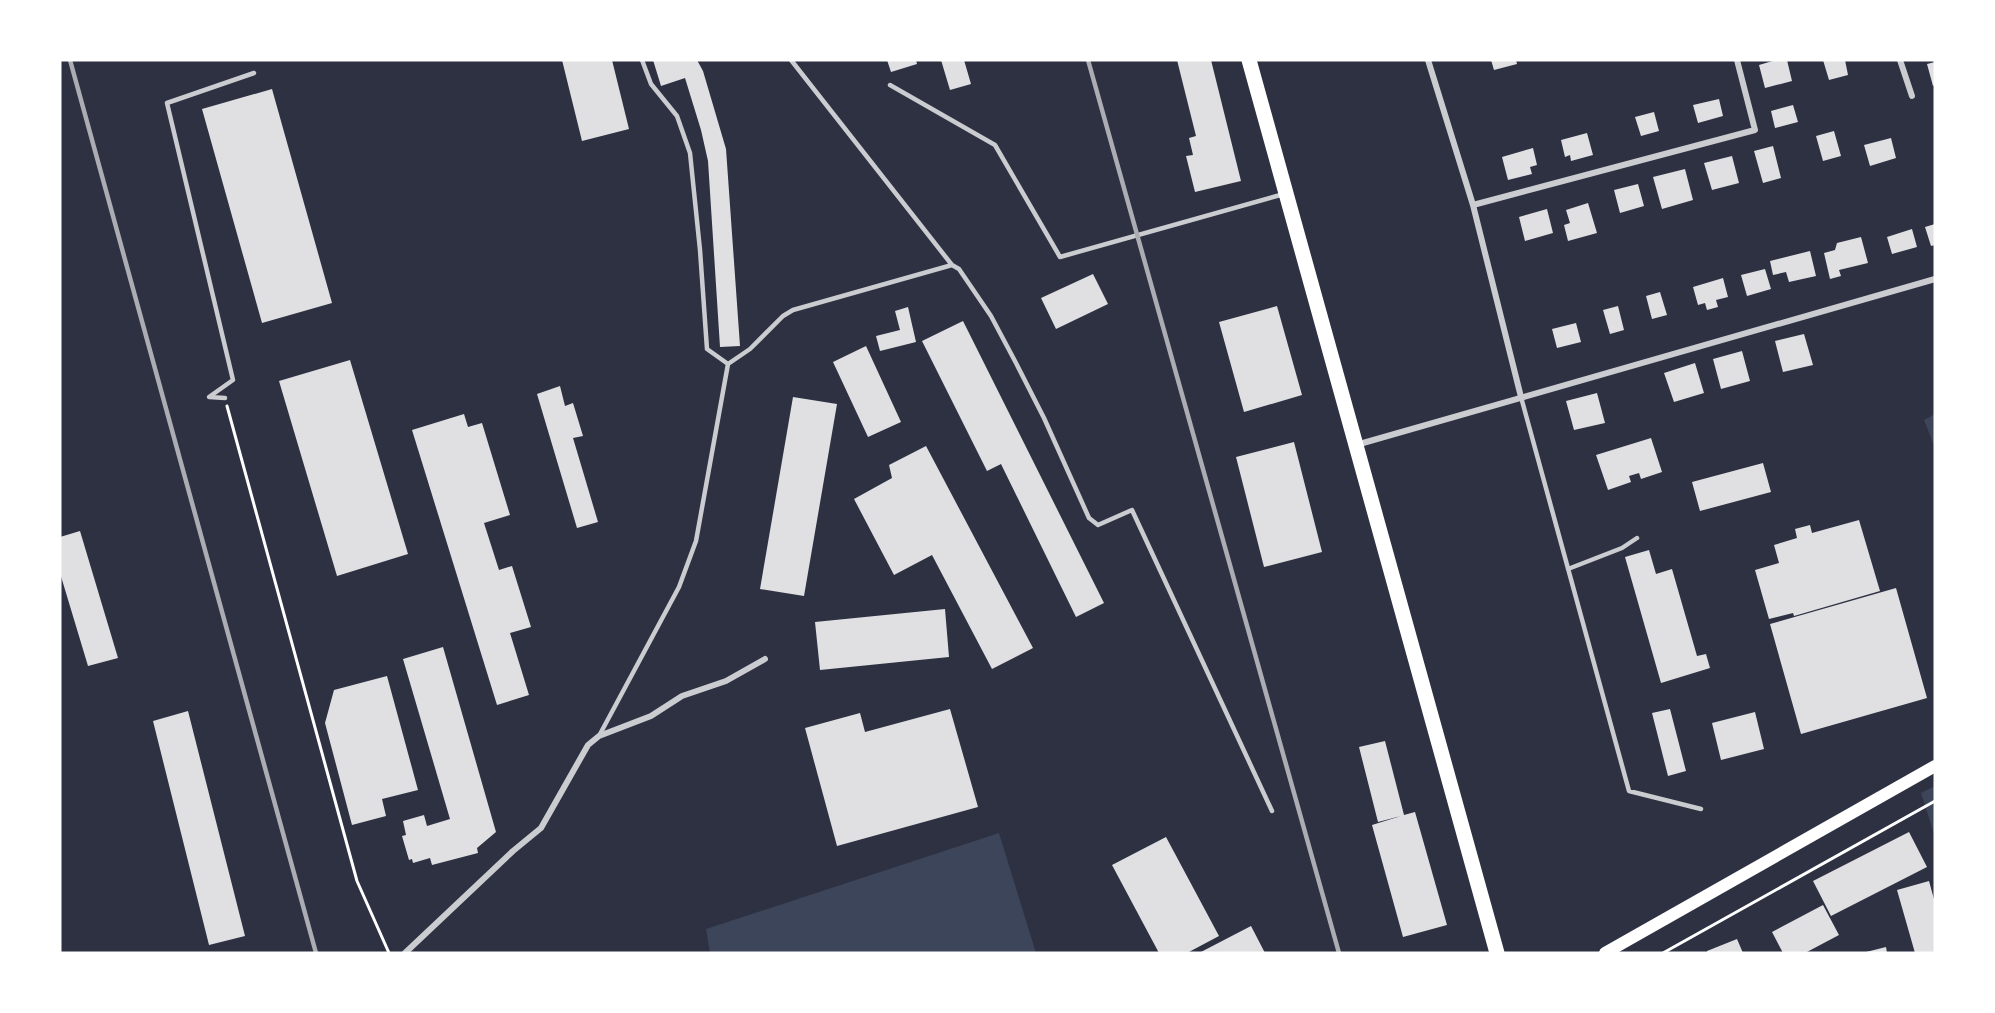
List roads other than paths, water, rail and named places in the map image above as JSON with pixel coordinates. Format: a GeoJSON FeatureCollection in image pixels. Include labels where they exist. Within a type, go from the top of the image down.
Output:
{"type":"FeatureCollection","features":[{"type":"Feature","properties":{"kind":"main road"},"geometry":{"type":"LineString","coordinates":[[1250,60],[1497,953]]}},
{"type":"Feature","properties":{"kind":"main road"},"geometry":{"type":"LineString","coordinates":[[1605,953],[1720,890],[1935,766]]}},
{"type":"Feature","properties":{"kind":"street"},"geometry":{"type":"LineString","coordinates":[[1428,60],[1473,205],[1521,397]]}},
{"type":"Feature","properties":{"kind":"street"},"geometry":{"type":"LineString","coordinates":[[1473,205],[1755,130],[1737,60]]}},
{"type":"Feature","properties":{"kind":"street"},"geometry":{"type":"LineString","coordinates":[[1900,60],[1912,96]]}},
{"type":"Feature","properties":{"kind":"street"},"geometry":{"type":"LineString","coordinates":[[1356,445],[1935,279]]}},
{"type":"Feature","properties":{"kind":"street"},"geometry":{"type":"LineString","coordinates":[[405,953],[513,851],[541,828],[588,745],[599,736],[651,716],[682,696],[726,681],[765,659]]}},
{"type":"Feature","properties":{"kind":"lane"},"geometry":{"type":"LineString","coordinates":[[642,60],[651,84],[677,116],[690,153],[707,349],[728,364]]}},
{"type":"Feature","properties":{"kind":"lane"},"geometry":{"type":"LineString","coordinates":[[790,60],[952,265],[959,269],[991,316],[1044,418],[1089,518],[1098,525],[1132,510],[1272,811]]}},
{"type":"Feature","properties":{"kind":"lane"},"geometry":{"type":"LineString","coordinates":[[225,398],[209,397],[233,380],[167,103],[254,74]]}},
{"type":"Feature","properties":{"kind":"lane"},"geometry":{"type":"LineString","coordinates":[[890,85],[995,145],[1060,257],[1286,193]]}},
{"type":"Feature","properties":{"kind":"lane"},"geometry":{"type":"LineString","coordinates":[[599,736],[679,587],[696,541],[728,364],[750,349],[783,316],[794,310],[952,265]]}},
{"type":"Feature","properties":{"kind":"lane"},"geometry":{"type":"LineString","coordinates":[[1521,397],[1629,791],[1701,809]]}},
{"type":"Feature","properties":{"kind":"lane"},"geometry":{"type":"LineString","coordinates":[[1568,569],[1622,548],[1637,538]]}},
{"type":"Feature","properties":{"kind":"railway"},"geometry":{"type":"LineString","coordinates":[[70,60],[316,953]]}},
{"type":"Feature","properties":{"kind":"railway"},"geometry":{"type":"LineString","coordinates":[[1088,60],[1339,953]]}}]}
